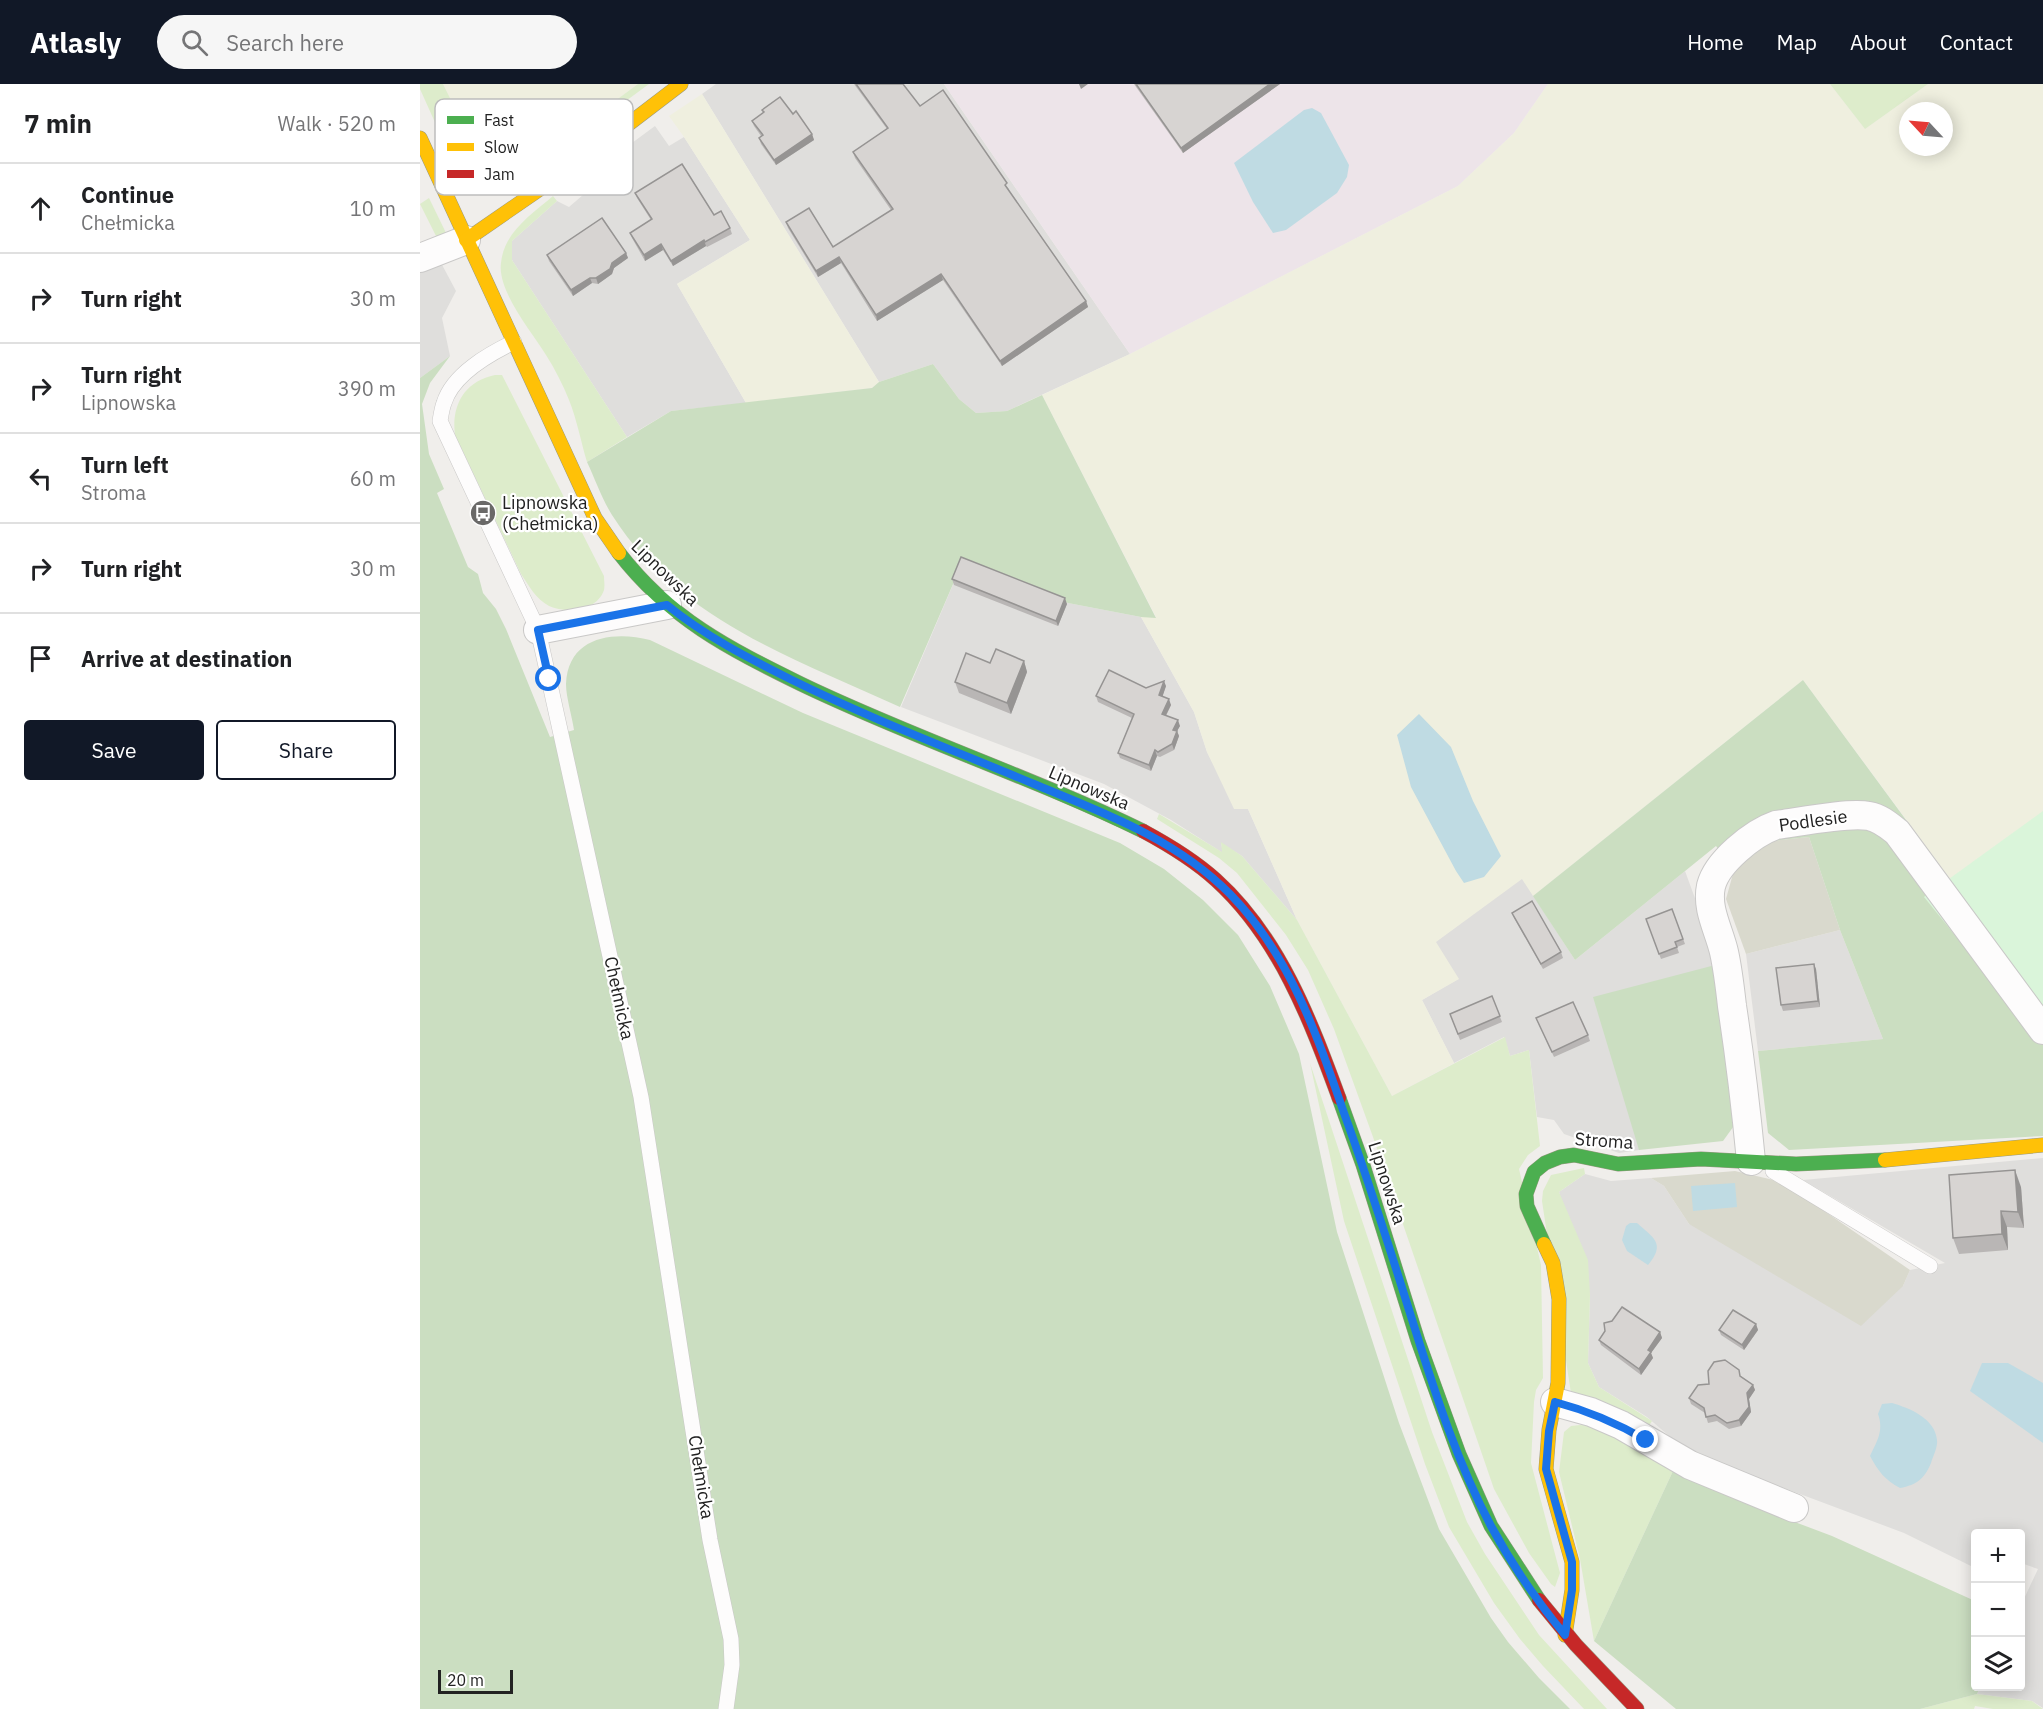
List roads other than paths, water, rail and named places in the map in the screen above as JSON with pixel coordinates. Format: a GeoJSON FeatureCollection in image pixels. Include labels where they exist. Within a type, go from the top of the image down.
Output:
{"type":"FeatureCollection","features":[{"type":"Feature","properties":{"kind":"main road"},"geometry":{"type":"LineString","coordinates":[[633,121],[681,84]]}},
{"type":"Feature","properties":{"kind":"main road","name":"Lipnowska"},"geometry":{"type":"LineString","coordinates":[[420,138],[435,171]]}},
{"type":"Feature","properties":{"kind":"main road","name":"Lipnowska"},"geometry":{"type":"LineString","coordinates":[[446,195],[595,518],[625,563],[667,605],[735,651],[829,698],[1145,832],[1191,861],[1232,896],[1268,941],[1294,985],[1312,1024],[1361,1160],[1430,1378],[1476,1495],[1508,1555],[1549,1615],[1565,1635],[1637,1709]]}},
{"type":"Feature","properties":{"kind":"main road"},"geometry":{"type":"LineString","coordinates":[[466,240],[531,195]]}},
{"type":"Feature","properties":{"kind":"main road","name":"Stroma"},"geometry":{"type":"LineString","coordinates":[[1565,1635],[1572,1590],[1572,1562],[1546,1469],[1549,1431],[1558,1383],[1559,1299],[1553,1263],[1527,1206],[1526,1194],[1534,1172],[1548,1162],[1574,1155],[1618,1164],[1701,1159],[1796,1164],[1861,1161],[2043,1145]]}},
{"type":"Feature","properties":{"kind":"street"},"geometry":{"type":"LineString","coordinates":[[420,258],[466,240]]}},
{"type":"Feature","properties":{"kind":"street"},"geometry":{"type":"LineString","coordinates":[[538,630],[667,605]]}},
{"type":"Feature","properties":{"kind":"street","name":"Podlesie"},"geometry":{"type":"LineString","coordinates":[[1751,1161],[1742,1069],[1726,963],[1709,897],[1719,868],[1752,837],[1764,829],[1776,825],[1852,816],[1868,816],[1884,821],[1897,832],[2043,1030]]}},
{"type":"Feature","properties":{"kind":"street"},"geometry":{"type":"LineString","coordinates":[[1555,1402],[1591,1412],[1620,1425],[1690,1466],[1794,1508]]}},
{"type":"Feature","properties":{"kind":"lane","name":"Chełmicka"},"geometry":{"type":"LineString","coordinates":[[514,342],[487,355],[454,385],[444,401],[440,421],[538,630],[641,1097],[710,1540],[731,1639],[732,1665],[726,1709]]}},
{"type":"Feature","properties":{"kind":"lane"},"geometry":{"type":"LineString","coordinates":[[1751,1161],[1789,1180],[1930,1266]]}},
{"type":"Feature","properties":{"kind":"water"},"geometry":{"type":"Polygon","coordinates":[[[1312,108],[1321,113],[1349,165],[1347,177],[1337,193],[1286,230],[1273,233],[1253,202],[1234,163],[1304,110],[1312,108]]]}},
{"type":"Feature","properties":{"kind":"water"},"geometry":{"type":"Polygon","coordinates":[[[1419,714],[1451,747],[1473,801],[1501,856],[1484,877],[1464,883],[1411,787],[1397,735],[1419,714]]]}},
{"type":"Feature","properties":{"kind":"water"},"geometry":{"type":"Polygon","coordinates":[[[1735,1183],[1737,1207],[1693,1211],[1691,1186],[1735,1183]]]}},
{"type":"Feature","properties":{"kind":"water"},"geometry":{"type":"Polygon","coordinates":[[[1630,1223],[1637,1223],[1656,1242],[1656,1252],[1648,1265],[1627,1251],[1622,1240],[1626,1226],[1630,1223]]]}},
{"type":"Feature","properties":{"kind":"water"},"geometry":{"type":"Polygon","coordinates":[[[1982,1363],[2008,1363],[2043,1383],[2043,1443],[1970,1391],[1982,1363]]]}},
{"type":"Feature","properties":{"kind":"water"},"geometry":{"type":"Polygon","coordinates":[[[1892,1403],[1920,1415],[1932,1426],[1937,1440],[1931,1463],[1923,1477],[1916,1483],[1900,1488],[1882,1475],[1870,1456],[1879,1436],[1878,1414],[1882,1404],[1892,1403]]]}},
{"type":"Feature","properties":{"kind":"place","name":"Lipnowska (Chełmicka)"},"geometry":{"type":"Point","coordinates":[483,513]}}]}
